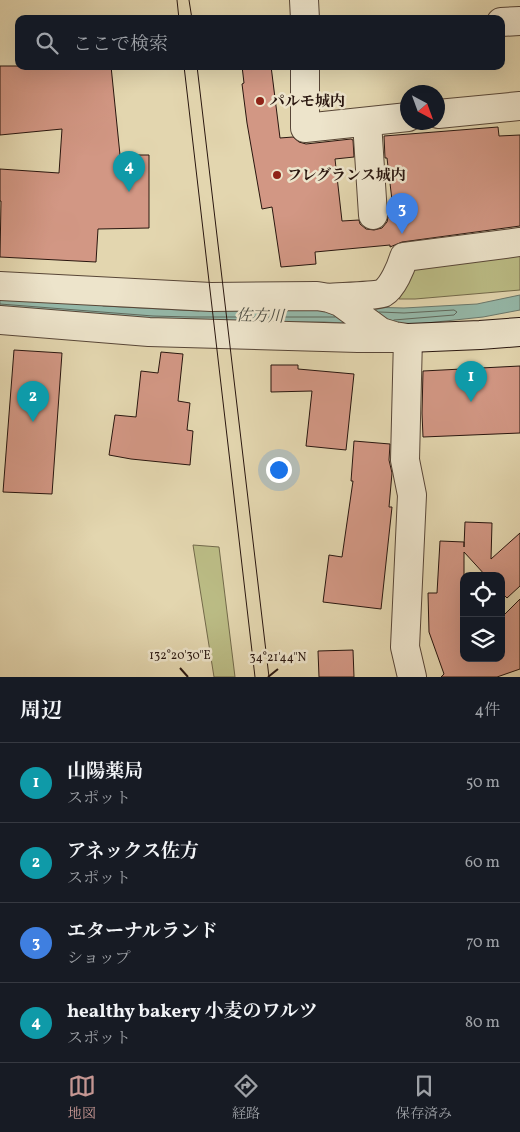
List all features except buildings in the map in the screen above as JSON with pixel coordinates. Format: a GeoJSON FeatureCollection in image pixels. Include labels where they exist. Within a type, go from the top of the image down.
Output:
{"type":"FeatureCollection","features":[{"type":"Feature","properties":{"kind":"street"},"geometry":{"type":"LineString","coordinates":[[304,0],[305,15]]}},
{"type":"Feature","properties":{"kind":"street"},"geometry":{"type":"LineString","coordinates":[[505,22],[520,20]]}},
{"type":"Feature","properties":{"kind":"street"},"geometry":{"type":"LineString","coordinates":[[305,70],[305,128],[400,119]]}},
{"type":"Feature","properties":{"kind":"street"},"geometry":{"type":"LineString","coordinates":[[445,113],[520,106]]}},
{"type":"Feature","properties":{"kind":"street"},"geometry":{"type":"LineString","coordinates":[[367,122],[374,215]]}},
{"type":"Feature","properties":{"kind":"street"},"geometry":{"type":"LineString","coordinates":[[0,286],[211,297],[317,296],[334,300],[382,294],[389,288],[400,270],[404,257],[520,242]]}},
{"type":"Feature","properties":{"kind":"street"},"geometry":{"type":"LineString","coordinates":[[334,300],[381,332],[408,338]]}},
{"type":"Feature","properties":{"kind":"street"},"geometry":{"type":"LineString","coordinates":[[0,320],[149,332],[348,338],[408,338],[520,332]]}},
{"type":"Feature","properties":{"kind":"street"},"geometry":{"type":"LineString","coordinates":[[408,338],[405,460],[412,495],[405,647],[412,677]]}},
{"type":"Feature","properties":{"kind":"green space"},"geometry":{"type":"Polygon","coordinates":[[[520,255],[520,290],[399,299],[416,267],[520,255]]]}},
{"type":"Feature","properties":{"kind":"green space"},"geometry":{"type":"Polygon","coordinates":[[[193,545],[219,547],[235,677],[214,677],[193,545]]]}},
{"type":"Feature","properties":{"kind":"water","name":"佐方川"},"geometry":{"type":"Polygon","coordinates":[[[0,293],[404,308],[477,304],[520,295],[520,310],[483,317],[398,326],[324,322],[190,322],[0,309],[0,293]]]}},
{"type":"Feature","properties":{"kind":"tram line"},"geometry":{"type":"LineString","coordinates":[[177,0],[179,15]]}},
{"type":"Feature","properties":{"kind":"tram line"},"geometry":{"type":"LineString","coordinates":[[189,0],[191,15]]}},
{"type":"Feature","properties":{"kind":"tram line"},"geometry":{"type":"LineString","coordinates":[[184,70],[255,677]]}},
{"type":"Feature","properties":{"kind":"tram line"},"geometry":{"type":"LineString","coordinates":[[197,70],[269,677]]}},
{"type":"Feature","properties":{"kind":"place","name":"パルモ城内"},"geometry":{"type":"Point","coordinates":[260,101]}},
{"type":"Feature","properties":{"kind":"place","name":"フレグランス城内"},"geometry":{"type":"Point","coordinates":[277,175]}},
{"type":"Feature","properties":{"kind":"place","name":"healthy bakery 小麦のワルツ"},"geometry":{"type":"Point","coordinates":[129,192]}},
{"type":"Feature","properties":{"kind":"place","name":"エターナルランド"},"geometry":{"type":"Point","coordinates":[402,234]}},
{"type":"Feature","properties":{"kind":"place","name":"山陽薬局"},"geometry":{"type":"Point","coordinates":[471,402]}},
{"type":"Feature","properties":{"kind":"place","name":"アネックス佐方"},"geometry":{"type":"Point","coordinates":[33,422]}}]}
